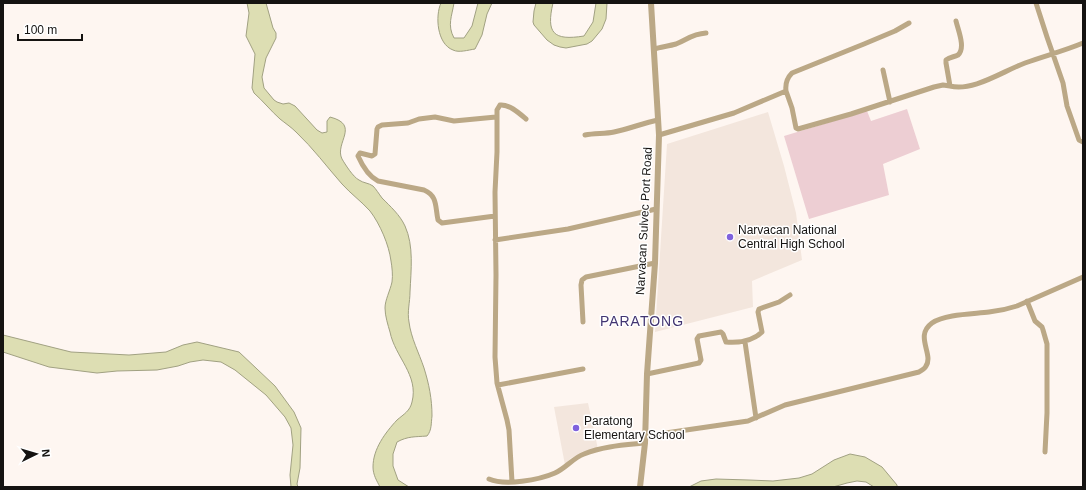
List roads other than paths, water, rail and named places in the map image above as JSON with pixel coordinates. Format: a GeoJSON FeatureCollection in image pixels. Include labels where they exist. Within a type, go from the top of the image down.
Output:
{"type":"FeatureCollection","features":[{"type":"Feature","properties":{"kind":"street","name":"Narvacan Sulvec Port Road"},"geometry":{"type":"LineString","coordinates":[[640,487],[645,439],[659,135],[651,3]]}},
{"type":"Feature","properties":{"kind":"street"},"geometry":{"type":"LineString","coordinates":[[1036,3],[1063,83],[1067,106],[1079,140],[1083,142]]}},
{"type":"Feature","properties":{"kind":"street"},"geometry":{"type":"LineString","coordinates":[[950,86],[946,60],[958,55],[962,49],[962,43],[956,21]]}},
{"type":"Feature","properties":{"kind":"street"},"geometry":{"type":"LineString","coordinates":[[909,23],[885,36],[792,73],[786,82],[786,91],[792,108],[796,128],[798,130],[940,86],[959,87],[977,84],[1025,63],[1083,43]]}},
{"type":"Feature","properties":{"kind":"street"},"geometry":{"type":"LineString","coordinates":[[654,49],[676,44],[698,33],[706,32]]}},
{"type":"Feature","properties":{"kind":"street"},"geometry":{"type":"LineString","coordinates":[[883,70],[890,102]]}},
{"type":"Feature","properties":{"kind":"street"},"geometry":{"type":"LineString","coordinates":[[659,135],[734,113],[786,91]]}},
{"type":"Feature","properties":{"kind":"street"},"geometry":{"type":"LineString","coordinates":[[512,482],[509,430],[495,371],[494,357],[496,275],[496,117],[498,106],[501,104],[514,110],[526,119]]}},
{"type":"Feature","properties":{"kind":"street"},"geometry":{"type":"LineString","coordinates":[[495,216],[442,223],[438,220],[435,201],[432,194],[424,190],[374,179],[367,172],[358,156],[360,153],[372,156],[375,154],[377,129],[382,125],[408,123],[419,119],[435,117],[454,121],[496,117]]}},
{"type":"Feature","properties":{"kind":"street"},"geometry":{"type":"LineString","coordinates":[[586,135],[617,131],[658,120]]}},
{"type":"Feature","properties":{"kind":"street"},"geometry":{"type":"LineString","coordinates":[[495,240],[568,229],[656,209]]}},
{"type":"Feature","properties":{"kind":"street"},"geometry":{"type":"LineString","coordinates":[[583,322],[582,280],[586,277],[654,263]]}},
{"type":"Feature","properties":{"kind":"street"},"geometry":{"type":"LineString","coordinates":[[489,479],[500,482],[512,482],[535,479],[555,473],[583,454],[592,451],[645,439],[740,423],[794,402],[919,372],[924,369],[928,363],[924,336],[925,331],[930,324],[952,316],[1009,308],[1083,276]]}},
{"type":"Feature","properties":{"kind":"street"},"geometry":{"type":"LineString","coordinates":[[647,374],[699,364],[701,360],[697,339],[698,336],[721,332],[726,342],[745,342],[762,332],[758,308],[779,302],[790,294]]}},
{"type":"Feature","properties":{"kind":"street"},"geometry":{"type":"LineString","coordinates":[[1027,301],[1034,319],[1043,330],[1047,344],[1046,452]]}},
{"type":"Feature","properties":{"kind":"street"},"geometry":{"type":"LineString","coordinates":[[745,342],[756,418]]}},
{"type":"Feature","properties":{"kind":"street"},"geometry":{"type":"LineString","coordinates":[[498,385],[583,369]]}},
{"type":"Feature","properties":{"kind":"place","name":"Narvacan National Central High School"},"geometry":{"type":"Point","coordinates":[730,237]}},
{"type":"Feature","properties":{"kind":"place","name":"Paratong Elementary School"},"geometry":{"type":"Point","coordinates":[576,428]}},
{"type":"Feature","properties":{"kind":"district","name":"PARATONG"},"geometry":{"type":"Point","coordinates":[642,321]}}]}
